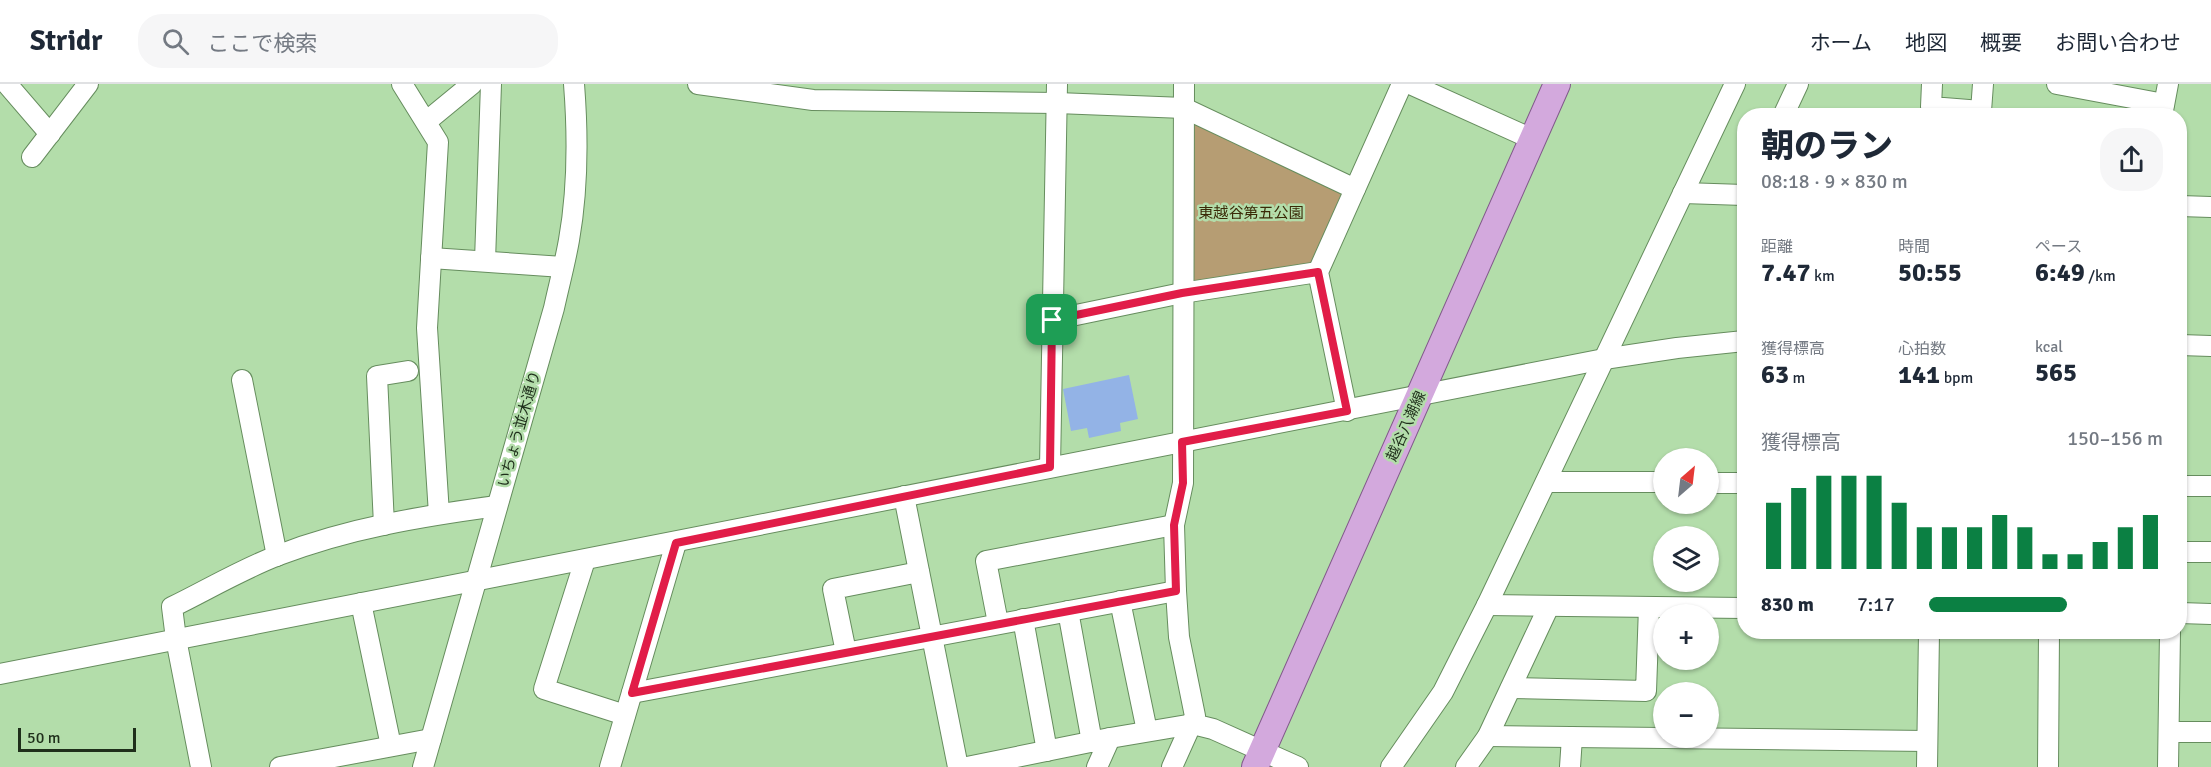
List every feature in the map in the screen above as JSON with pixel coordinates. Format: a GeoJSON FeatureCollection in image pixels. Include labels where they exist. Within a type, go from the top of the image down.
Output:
{"type":"FeatureCollection","features":[{"type":"Feature","properties":{"kind":"main road","name":"越谷八潮線"},"geometry":{"type":"LineString","coordinates":[[1258,759],[1557,84]]}},
{"type":"Feature","properties":{"kind":"street"},"geometry":{"type":"LineString","coordinates":[[7,84],[50,134]]}},
{"type":"Feature","properties":{"kind":"street"},"geometry":{"type":"LineString","coordinates":[[32,157],[88,84]]}},
{"type":"Feature","properties":{"kind":"street"},"geometry":{"type":"LineString","coordinates":[[402,84],[438,142],[427,328],[439,514]]}},
{"type":"Feature","properties":{"kind":"street"},"geometry":{"type":"LineString","coordinates":[[427,121],[472,84]]}},
{"type":"Feature","properties":{"kind":"street"},"geometry":{"type":"LineString","coordinates":[[485,261],[491,84]]}},
{"type":"Feature","properties":{"kind":"street","name":"いちょう並木通り"},"geometry":{"type":"LineString","coordinates":[[423,767],[554,308],[569,240],[574,187],[577,118],[574,84]]}},
{"type":"Feature","properties":{"kind":"street"},"geometry":{"type":"LineString","coordinates":[[705,84],[813,92],[1057,94],[1184,108],[1355,189]]}},
{"type":"Feature","properties":{"kind":"street"},"geometry":{"type":"LineString","coordinates":[[1172,767],[1195,716],[1179,637],[1174,525],[1183,483],[1184,84]]}},
{"type":"Feature","properties":{"kind":"street"},"geometry":{"type":"LineString","coordinates":[[1347,411],[1318,272],[1402,84]]}},
{"type":"Feature","properties":{"kind":"street"},"geometry":{"type":"LineString","coordinates":[[1410,84],[1532,139]]}},
{"type":"Feature","properties":{"kind":"street"},"geometry":{"type":"LineString","coordinates":[[1391,767],[1443,692],[1487,605],[1735,84]]}},
{"type":"Feature","properties":{"kind":"street"},"geometry":{"type":"LineString","coordinates":[[1787,108],[1798,84]]}},
{"type":"Feature","properties":{"kind":"street"},"geometry":{"type":"LineString","coordinates":[[1932,84],[1931,107],[1944,108]]}},
{"type":"Feature","properties":{"kind":"street"},"geometry":{"type":"LineString","coordinates":[[1981,108],[1983,84]]}},
{"type":"Feature","properties":{"kind":"street"},"geometry":{"type":"LineString","coordinates":[[2057,84],[2155,108]]}},
{"type":"Feature","properties":{"kind":"street"},"geometry":{"type":"LineString","coordinates":[[2163,108],[2168,84]]}},
{"type":"Feature","properties":{"kind":"street"},"geometry":{"type":"LineString","coordinates":[[1050,467],[1057,94]]}},
{"type":"Feature","properties":{"kind":"street"},"geometry":{"type":"LineString","coordinates":[[1683,193],[1737,195]]}},
{"type":"Feature","properties":{"kind":"street"},"geometry":{"type":"LineString","coordinates":[[2187,206],[2211,207]]}},
{"type":"Feature","properties":{"kind":"street"},"geometry":{"type":"LineString","coordinates":[[431,258],[563,267]]}},
{"type":"Feature","properties":{"kind":"street"},"geometry":{"type":"LineString","coordinates":[[1052,320],[1182,293],[1318,272]]}},
{"type":"Feature","properties":{"kind":"street"},"geometry":{"type":"LineString","coordinates":[[0,674],[1604,359],[1737,342]]}},
{"type":"Feature","properties":{"kind":"street"},"geometry":{"type":"LineString","coordinates":[[2187,345],[2211,346]]}},
{"type":"Feature","properties":{"kind":"street"},"geometry":{"type":"LineString","coordinates":[[384,525],[377,376],[408,371]]}},
{"type":"Feature","properties":{"kind":"street"},"geometry":{"type":"LineString","coordinates":[[242,380],[277,556]]}},
{"type":"Feature","properties":{"kind":"street"},"geometry":{"type":"LineString","coordinates":[[1546,482],[1653,482]]}},
{"type":"Feature","properties":{"kind":"street"},"geometry":{"type":"LineString","coordinates":[[1719,483],[1737,483]]}},
{"type":"Feature","properties":{"kind":"street"},"geometry":{"type":"LineString","coordinates":[[2187,486],[2211,486]]}},
{"type":"Feature","properties":{"kind":"street"},"geometry":{"type":"LineString","coordinates":[[904,496],[958,767]]}},
{"type":"Feature","properties":{"kind":"street"},"geometry":{"type":"LineString","coordinates":[[201,767],[172,607],[277,556],[345,533],[439,514],[497,506]]}},
{"type":"Feature","properties":{"kind":"street"},"geometry":{"type":"LineString","coordinates":[[998,623],[986,561],[1174,525]]}},
{"type":"Feature","properties":{"kind":"street"},"geometry":{"type":"LineString","coordinates":[[610,767],[676,543]]}},
{"type":"Feature","properties":{"kind":"street"},"geometry":{"type":"LineString","coordinates":[[2187,552],[2211,552]]}},
{"type":"Feature","properties":{"kind":"street"},"geometry":{"type":"LineString","coordinates":[[585,560],[544,689],[625,715]]}},
{"type":"Feature","properties":{"kind":"street"},"geometry":{"type":"LineString","coordinates":[[846,652],[833,589],[919,573]]}},
{"type":"Feature","properties":{"kind":"street"},"geometry":{"type":"LineString","coordinates":[[632,693],[1176,591]]}},
{"type":"Feature","properties":{"kind":"street"},"geometry":{"type":"LineString","coordinates":[[1120,601],[1147,731]]}},
{"type":"Feature","properties":{"kind":"street"},"geometry":{"type":"LineString","coordinates":[[361,603],[391,746]]}},
{"type":"Feature","properties":{"kind":"street"},"geometry":{"type":"LineString","coordinates":[[1487,605],[1737,608]]}},
{"type":"Feature","properties":{"kind":"street"},"geometry":{"type":"LineString","coordinates":[[1466,767],[1488,736],[1549,606]]}},
{"type":"Feature","properties":{"kind":"street"},"geometry":{"type":"LineString","coordinates":[[1511,688],[1646,691],[1649,607]]}},
{"type":"Feature","properties":{"kind":"street"},"geometry":{"type":"LineString","coordinates":[[1068,610],[1101,740],[1097,767]]}},
{"type":"Feature","properties":{"kind":"street"},"geometry":{"type":"LineString","coordinates":[[2187,613],[2211,614]]}},
{"type":"Feature","properties":{"kind":"street"},"geometry":{"type":"LineString","coordinates":[[1023,619],[1036,757]]}},
{"type":"Feature","properties":{"kind":"street"},"geometry":{"type":"LineString","coordinates":[[1927,767],[1929,639]]}},
{"type":"Feature","properties":{"kind":"street"},"geometry":{"type":"LineString","coordinates":[[2048,767],[2049,639]]}},
{"type":"Feature","properties":{"kind":"street"},"geometry":{"type":"LineString","coordinates":[[2168,767],[2170,639]]}},
{"type":"Feature","properties":{"kind":"street"},"geometry":{"type":"LineString","coordinates":[[966,767],[1036,757],[1101,740],[1193,724],[1213,729],[1258,759],[1298,767]]}},
{"type":"Feature","properties":{"kind":"street"},"geometry":{"type":"LineString","coordinates":[[2169,732],[2211,732]]}},
{"type":"Feature","properties":{"kind":"street"},"geometry":{"type":"LineString","coordinates":[[1488,736],[1927,741]]}},
{"type":"Feature","properties":{"kind":"street"},"geometry":{"type":"LineString","coordinates":[[1570,767],[1572,737]]}},
{"type":"Feature","properties":{"kind":"street"},"geometry":{"type":"LineString","coordinates":[[280,767],[431,738]]}},
{"type":"Feature","properties":{"kind":"green space","name":"東越谷第五公園"},"geometry":{"type":"Polygon","coordinates":[[[1190,117],[1343,189],[1313,265],[1189,285],[1190,117]]]}},
{"type":"Feature","properties":{"kind":"building"},"geometry":{"type":"Polygon","coordinates":[[[1129,375],[1138,419],[1120,423],[1121,431],[1089,438],[1087,428],[1071,431],[1063,389],[1129,375]]]}},
{"type":"Feature","properties":{"kind":"route"},"geometry":{"type":"LineString","coordinates":[[1318,272],[1347,411],[1182,442],[1183,483],[1174,525],[1176,591],[632,693],[676,543],[1050,467],[1052,320],[1182,293],[1318,272]]}}]}
